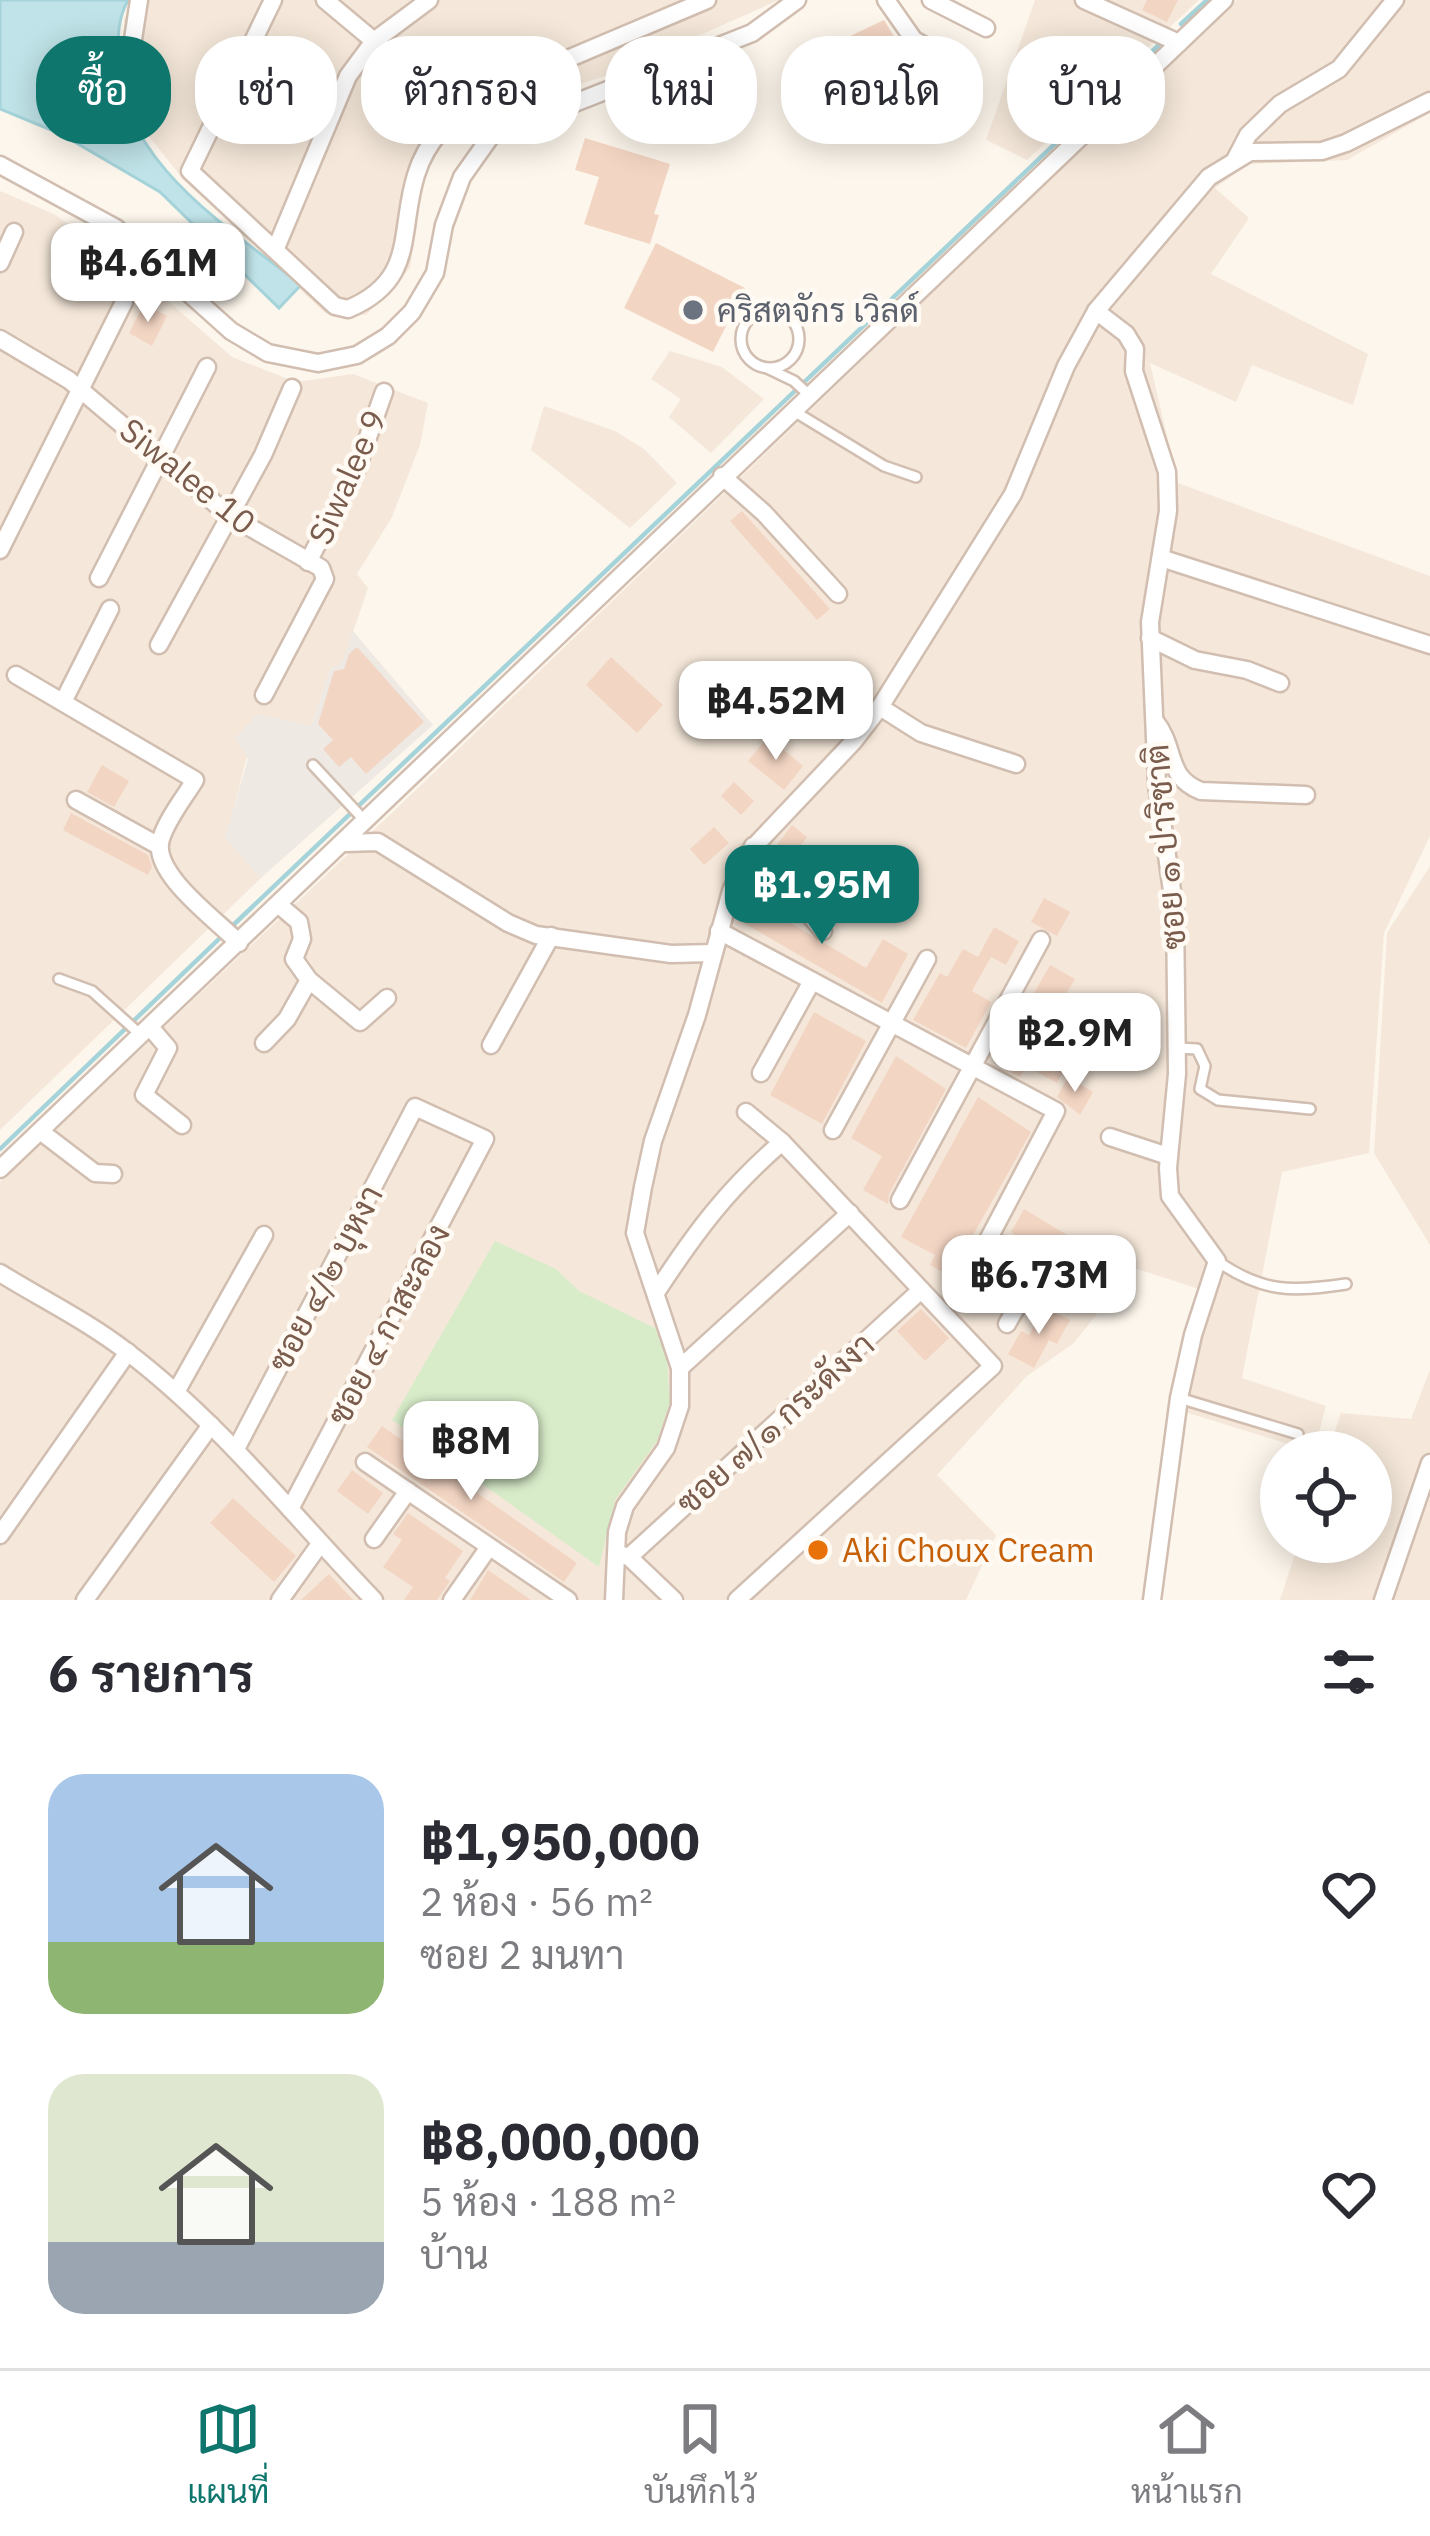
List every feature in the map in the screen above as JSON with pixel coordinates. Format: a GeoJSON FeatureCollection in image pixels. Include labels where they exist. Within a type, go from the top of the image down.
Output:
{"type":"FeatureCollection","features":[{"type":"Feature","properties":{"kind":"street"},"geometry":{"type":"LineString","coordinates":[[134,36],[139,0]]}},
{"type":"Feature","properties":{"kind":"street"},"geometry":{"type":"LineString","coordinates":[[273,0],[190,171],[335,306],[348,309],[365,302],[385,286],[403,258],[416,175],[432,144]]}},
{"type":"Feature","properties":{"kind":"street"},"geometry":{"type":"LineString","coordinates":[[325,0],[368,36]]}},
{"type":"Feature","properties":{"kind":"street"},"geometry":{"type":"LineString","coordinates":[[381,36],[429,0]]}},
{"type":"Feature","properties":{"kind":"street"},"geometry":{"type":"LineString","coordinates":[[581,53],[706,0]]}},
{"type":"Feature","properties":{"kind":"street"},"geometry":{"type":"LineString","coordinates":[[0,165],[116,228],[231,331],[268,352],[318,363],[357,355],[388,336],[412,311],[435,273],[444,225],[462,177],[491,136],[752,33],[797,0]]}},
{"type":"Feature","properties":{"kind":"street"},"geometry":{"type":"LineString","coordinates":[[886,0],[911,36]]}},
{"type":"Feature","properties":{"kind":"street"},"geometry":{"type":"LineString","coordinates":[[931,0],[986,28]]}},
{"type":"Feature","properties":{"kind":"street"},"geometry":{"type":"LineString","coordinates":[[1084,0],[1179,43]]}},
{"type":"Feature","properties":{"kind":"street"},"geometry":{"type":"LineString","coordinates":[[0,1169],[145,1031],[231,935],[279,904],[344,843],[363,818],[792,410],[802,388],[1224,0]]}},
{"type":"Feature","properties":{"kind":"street"},"geometry":{"type":"LineString","coordinates":[[1236,158],[1248,135],[1280,104],[1340,69],[1395,0]]}},
{"type":"Feature","properties":{"kind":"street"},"geometry":{"type":"LineString","coordinates":[[276,248],[348,76],[361,58]]}},
{"type":"Feature","properties":{"kind":"street"},"geometry":{"type":"LineString","coordinates":[[614,1600],[625,1506],[665,1448],[680,1406],[680,1368],[635,1233],[639,1210],[653,1141],[697,1015],[731,891],[754,847],[880,707],[1013,494],[1066,366],[1096,311],[1209,177],[1250,152],[1322,151],[1346,143],[1430,100]]}},
{"type":"Feature","properties":{"kind":"street"},"geometry":{"type":"LineString","coordinates":[[0,263],[14,232]]}},
{"type":"Feature","properties":{"kind":"street"},"geometry":{"type":"LineString","coordinates":[[0,550],[124,302]]}},
{"type":"Feature","properties":{"kind":"street","name":"ซอย ๑ ปาริชาติ"},"geometry":{"type":"LineString","coordinates":[[1096,311],[1126,334],[1135,349],[1134,371],[1167,472],[1168,511],[1150,638],[1157,785],[1175,912],[1177,1048],[1168,1156],[1170,1196],[1217,1261]]}},
{"type":"Feature","properties":{"kind":"street","name":"Siwalee 10"},"geometry":{"type":"LineString","coordinates":[[0,339],[82,390],[230,516],[308,562]]}},
{"type":"Feature","properties":{"kind":"street"},"geometry":{"type":"LineString","coordinates":[[99,578],[207,367]]}},
{"type":"Feature","properties":{"kind":"street"},"geometry":{"type":"LineString","coordinates":[[159,645],[276,430],[292,388]]}},
{"type":"Feature","properties":{"kind":"street","name":"Siwalee 9"},"geometry":{"type":"LineString","coordinates":[[308,562],[357,468],[384,392]]}},
{"type":"Feature","properties":{"kind":"street"},"geometry":{"type":"LineString","coordinates":[[722,476],[764,513],[838,594]]}},
{"type":"Feature","properties":{"kind":"street"},"geometry":{"type":"LineString","coordinates":[[1161,558],[1430,645]]}},
{"type":"Feature","properties":{"kind":"street"},"geometry":{"type":"LineString","coordinates":[[264,695],[325,579],[321,568],[308,562]]}},
{"type":"Feature","properties":{"kind":"street"},"geometry":{"type":"LineString","coordinates":[[63,702],[110,609]]}},
{"type":"Feature","properties":{"kind":"street"},"geometry":{"type":"LineString","coordinates":[[1150,638],[1196,660],[1247,670],[1280,683]]}},
{"type":"Feature","properties":{"kind":"street"},"geometry":{"type":"LineString","coordinates":[[16,675],[195,780],[159,846],[162,864],[231,935]]}},
{"type":"Feature","properties":{"kind":"street"},"geometry":{"type":"LineString","coordinates":[[880,707],[921,733],[1016,764]]}},
{"type":"Feature","properties":{"kind":"street"},"geometry":{"type":"LineString","coordinates":[[1154,720],[1168,737],[1177,777],[1186,785],[1202,791],[1306,795]]}},
{"type":"Feature","properties":{"kind":"street"},"geometry":{"type":"LineString","coordinates":[[76,800],[159,846]]}},
{"type":"Feature","properties":{"kind":"street"},"geometry":{"type":"LineString","coordinates":[[344,843],[378,842],[508,923],[536,935],[671,954],[713,952]]}},
{"type":"Feature","properties":{"kind":"street"},"geometry":{"type":"LineString","coordinates":[[754,847],[823,931]]}},
{"type":"Feature","properties":{"kind":"street"},"geometry":{"type":"LineString","coordinates":[[279,904],[299,922],[302,939],[293,959],[309,980],[360,1022],[387,998]]}},
{"type":"Feature","properties":{"kind":"street"},"geometry":{"type":"LineString","coordinates":[[719,931],[1056,1111],[988,1238],[1089,1296]]}},
{"type":"Feature","properties":{"kind":"street"},"geometry":{"type":"LineString","coordinates":[[491,1045],[551,936]]}},
{"type":"Feature","properties":{"kind":"street"},"geometry":{"type":"LineString","coordinates":[[900,1200],[1041,940]]}},
{"type":"Feature","properties":{"kind":"street"},"geometry":{"type":"LineString","coordinates":[[833,1130],[927,959]]}},
{"type":"Feature","properties":{"kind":"street"},"geometry":{"type":"LineString","coordinates":[[264,1043],[287,1019],[309,980]]}},
{"type":"Feature","properties":{"kind":"street"},"geometry":{"type":"LineString","coordinates":[[761,1073],[812,981]]}},
{"type":"Feature","properties":{"kind":"street"},"geometry":{"type":"LineString","coordinates":[[145,1031],[168,1048],[144,1095],[182,1125]]}},
{"type":"Feature","properties":{"kind":"street","name":"ซอย ๔ กาสะลอง"},"geometry":{"type":"LineString","coordinates":[[290,1509],[485,1139],[415,1107]]}},
{"type":"Feature","properties":{"kind":"street","name":"ซอย ๔/๒ บุหงา"},"geometry":{"type":"LineString","coordinates":[[236,1449],[415,1107]]}},
{"type":"Feature","properties":{"kind":"street"},"geometry":{"type":"LineString","coordinates":[[737,1600],[993,1366],[782,1142],[746,1112]]}},
{"type":"Feature","properties":{"kind":"street"},"geometry":{"type":"LineString","coordinates":[[40,1131],[95,1173],[113,1174]]}},
{"type":"Feature","properties":{"kind":"street"},"geometry":{"type":"LineString","coordinates":[[1110,1137],[1168,1156]]}},
{"type":"Feature","properties":{"kind":"street"},"geometry":{"type":"LineString","coordinates":[[658,1291],[705,1219],[735,1183],[782,1142]]}},
{"type":"Feature","properties":{"kind":"street"},"geometry":{"type":"LineString","coordinates":[[680,1368],[850,1213]]}},
{"type":"Feature","properties":{"kind":"street"},"geometry":{"type":"LineString","coordinates":[[176,1392],[264,1235]]}},
{"type":"Feature","properties":{"kind":"street"},"geometry":{"type":"LineString","coordinates":[[1151,1600],[1179,1398],[1217,1261]]}},
{"type":"Feature","properties":{"kind":"street"},"geometry":{"type":"LineString","coordinates":[[1006,1324],[1039,1268]]}},
{"type":"Feature","properties":{"kind":"street"},"geometry":{"type":"LineString","coordinates":[[0,1273],[128,1352],[176,1392],[236,1449],[374,1600]]}},
{"type":"Feature","properties":{"kind":"street","name":"ซอย ๗/๑ กระดังงา"},"geometry":{"type":"LineString","coordinates":[[622,1556],[921,1289]]}},
{"type":"Feature","properties":{"kind":"street"},"geometry":{"type":"LineString","coordinates":[[0,1534],[128,1352]]}},
{"type":"Feature","properties":{"kind":"street"},"geometry":{"type":"LineString","coordinates":[[85,1600],[211,1425]]}},
{"type":"Feature","properties":{"kind":"street"},"geometry":{"type":"LineString","coordinates":[[365,1462],[566,1600]]}},
{"type":"Feature","properties":{"kind":"street"},"geometry":{"type":"LineString","coordinates":[[1382,1600],[1430,1463]]}},
{"type":"Feature","properties":{"kind":"street"},"geometry":{"type":"LineString","coordinates":[[374,1539],[408,1491]]}},
{"type":"Feature","properties":{"kind":"street"},"geometry":{"type":"LineString","coordinates":[[280,1600],[320,1544]]}},
{"type":"Feature","properties":{"kind":"street"},"geometry":{"type":"LineString","coordinates":[[452,1600],[489,1547]]}},
{"type":"Feature","properties":{"kind":"street"},"geometry":{"type":"LineString","coordinates":[[622,1556],[674,1600]]}},
{"type":"Feature","properties":{"kind":"lane"},"geometry":{"type":"LineString","coordinates":[[765,367],[787,362],[799,344],[794,322],[776,310],[754,315],[742,334],[747,356],[765,367],[802,388]]}},
{"type":"Feature","properties":{"kind":"lane"},"geometry":{"type":"LineString","coordinates":[[792,410],[884,466],[916,477]]}},
{"type":"Feature","properties":{"kind":"lane"},"geometry":{"type":"LineString","coordinates":[[313,765],[363,818]]}},
{"type":"Feature","properties":{"kind":"lane"},"geometry":{"type":"LineString","coordinates":[[59,979],[92,992],[145,1031]]}},
{"type":"Feature","properties":{"kind":"lane"},"geometry":{"type":"LineString","coordinates":[[1177,1048],[1197,1049],[1205,1066],[1200,1089],[1218,1100],[1310,1109]]}},
{"type":"Feature","properties":{"kind":"lane"},"geometry":{"type":"LineString","coordinates":[[1217,1261],[1243,1279],[1297,1292],[1346,1284]]}},
{"type":"Feature","properties":{"kind":"lane"},"geometry":{"type":"LineString","coordinates":[[1179,1398],[1288,1431]]}},
{"type":"Feature","properties":{"kind":"shaded area"},"geometry":{"type":"Polygon","coordinates":[[[134,0],[779,0],[698,36],[605,36],[605,76],[581,84],[581,36],[361,36],[361,144],[443,144],[425,171],[410,268],[366,315],[325,313],[183,179],[155,144],[171,144],[171,36],[125,36],[124,19],[134,0]]]}},
{"type":"Feature","properties":{"kind":"shaded area"},"geometry":{"type":"Polygon","coordinates":[[[1035,0],[1199,0],[1160,36],[1022,36],[1035,0]]]}},
{"type":"Feature","properties":{"kind":"shaded area"},"geometry":{"type":"Polygon","coordinates":[[[1237,0],[1430,0],[1430,113],[1347,160],[1249,164],[1215,188],[1249,218],[1211,274],[1368,354],[1353,405],[1252,365],[1236,402],[1150,363],[1178,483],[1430,576],[1430,836],[1384,933],[1369,1153],[1282,1172],[1242,1378],[1326,1406],[1319,1431],[1260,1431],[1260,1435],[1169,1407],[1202,1290],[1125,1265],[1110,1297],[1074,1343],[1027,1376],[937,1475],[996,1535],[966,1600],[0,1600],[0,1182],[396,809],[1087,144],[1165,144],[1165,69],[1237,0]]]}},
{"type":"Feature","properties":{"kind":"shaded area"},"geometry":{"type":"Polygon","coordinates":[[[1007,80],[1007,144],[1044,144],[1027,160],[986,140],[1007,80]]]}},
{"type":"Feature","properties":{"kind":"shaded area"},"geometry":{"type":"Polygon","coordinates":[[[0,191],[54,214],[121,260],[232,357],[296,382],[353,374],[428,403],[420,445],[392,517],[357,574],[368,588],[342,664],[330,669],[311,727],[258,714],[226,838],[261,878],[0,1130],[0,191]]]}},
{"type":"Feature","properties":{"kind":"shaded area"},"geometry":{"type":"Polygon","coordinates":[[[670,351],[722,367],[764,399],[711,453],[669,417],[681,399],[651,379],[670,351]]]}},
{"type":"Feature","properties":{"kind":"shaded area"},"geometry":{"type":"Polygon","coordinates":[[[544,406],[615,431],[644,449],[677,483],[630,528],[531,450],[544,406]]]}},
{"type":"Feature","properties":{"kind":"shaded area"},"geometry":{"type":"Polygon","coordinates":[[[353,631],[433,725],[261,878],[225,838],[248,759],[235,738],[258,714],[311,726],[330,669],[342,663],[353,631]]]}},
{"type":"Feature","properties":{"kind":"shaded area"},"geometry":{"type":"Polygon","coordinates":[[[1430,866],[1430,1245],[1374,1153],[1387,933],[1430,866]]]}},
{"type":"Feature","properties":{"kind":"shaded area"},"geometry":{"type":"Polygon","coordinates":[[[1430,1370],[1430,1600],[1280,1600],[1292,1563],[1392,1563],[1392,1431],[1335,1431],[1341,1413],[1411,1419],[1430,1370]]]}},
{"type":"Feature","properties":{"kind":"green space"},"geometry":{"type":"Polygon","coordinates":[[[495,1241],[556,1269],[579,1291],[655,1328],[667,1360],[670,1402],[657,1441],[615,1500],[599,1567],[392,1420],[495,1241]]]}},
{"type":"Feature","properties":{"kind":"water"},"geometry":{"type":"Polygon","coordinates":[[[0,0],[128,0],[119,36],[36,36],[36,124],[0,109],[0,0]]]}},
{"type":"Feature","properties":{"kind":"water"},"geometry":{"type":"Polygon","coordinates":[[[78,144],[147,144],[210,214],[301,285],[279,308],[160,192],[78,144]]]}},
{"type":"Feature","properties":{"kind":"building"},"geometry":{"type":"Polygon","coordinates":[[[1147,0],[1178,0],[1167,22],[1142,10],[1147,0]]]}},
{"type":"Feature","properties":{"kind":"building"},"geometry":{"type":"Polygon","coordinates":[[[884,20],[894,36],[850,36],[884,20]]]}},
{"type":"Feature","properties":{"kind":"building"},"geometry":{"type":"Polygon","coordinates":[[[585,138],[670,164],[650,244],[584,224],[599,177],[575,170],[585,138]]]}},
{"type":"Feature","properties":{"kind":"building"},"geometry":{"type":"Polygon","coordinates":[[[656,243],[745,288],[713,352],[624,308],[656,243]]]}},
{"type":"Feature","properties":{"kind":"building"},"geometry":{"type":"Polygon","coordinates":[[[144,304],[167,316],[152,346],[129,333],[144,304]]]}},
{"type":"Feature","properties":{"kind":"building"},"geometry":{"type":"Polygon","coordinates":[[[742,511],[830,609],[817,620],[730,521],[742,511]]]}},
{"type":"Feature","properties":{"kind":"building"},"geometry":{"type":"Polygon","coordinates":[[[357,647],[424,722],[366,774],[351,757],[339,767],[323,749],[333,740],[318,724],[334,671],[344,669],[357,647]]]}},
{"type":"Feature","properties":{"kind":"building"},"geometry":{"type":"Polygon","coordinates":[[[611,657],[663,705],[637,733],[586,685],[611,657]]]}},
{"type":"Feature","properties":{"kind":"building"},"geometry":{"type":"Polygon","coordinates":[[[768,737],[803,766],[784,790],[748,761],[768,737]]]}},
{"type":"Feature","properties":{"kind":"building"},"geometry":{"type":"Polygon","coordinates":[[[102,765],[129,781],[114,807],[87,792],[102,765]]]}},
{"type":"Feature","properties":{"kind":"building"},"geometry":{"type":"Polygon","coordinates":[[[734,782],[754,801],[741,815],[721,796],[734,782]]]}},
{"type":"Feature","properties":{"kind":"building"},"geometry":{"type":"Polygon","coordinates":[[[71,813],[148,855],[152,867],[148,875],[63,830],[71,813]]]}},
{"type":"Feature","properties":{"kind":"building"},"geometry":{"type":"Polygon","coordinates":[[[792,825],[807,837],[794,854],[780,859],[773,850],[792,825]]]}},
{"type":"Feature","properties":{"kind":"building"},"geometry":{"type":"Polygon","coordinates":[[[714,827],[729,843],[704,865],[690,849],[714,827]]]}},
{"type":"Feature","properties":{"kind":"building"},"geometry":{"type":"Polygon","coordinates":[[[755,883],[768,885],[781,900],[774,913],[866,968],[883,939],[908,954],[882,1003],[737,919],[755,883]]]}},
{"type":"Feature","properties":{"kind":"building"},"geometry":{"type":"Polygon","coordinates":[[[1044,898],[1070,912],[1057,936],[1031,922],[1044,898]]]}},
{"type":"Feature","properties":{"kind":"building"},"geometry":{"type":"Polygon","coordinates":[[[994,927],[1019,941],[1006,965],[991,957],[972,991],[991,1002],[966,1048],[913,1020],[940,973],[947,977],[963,949],[978,957],[994,927]]]}},
{"type":"Feature","properties":{"kind":"building"},"geometry":{"type":"Polygon","coordinates":[[[1050,965],[1075,979],[1038,1042],[1070,1060],[1057,1083],[1026,1066],[1020,1077],[994,1063],[1050,965]]]}},
{"type":"Feature","properties":{"kind":"building"},"geometry":{"type":"Polygon","coordinates":[[[814,1012],[866,1041],[822,1124],[770,1095],[814,1012]]]}},
{"type":"Feature","properties":{"kind":"building"},"geometry":{"type":"Polygon","coordinates":[[[896,1056],[946,1089],[889,1194],[888,1204],[863,1190],[882,1156],[851,1138],[896,1056]]]}},
{"type":"Feature","properties":{"kind":"building"},"geometry":{"type":"Polygon","coordinates":[[[1068,1077],[1093,1092],[1080,1115],[1057,1097],[1068,1077]]]}},
{"type":"Feature","properties":{"kind":"building"},"geometry":{"type":"Polygon","coordinates":[[[978,1097],[1031,1132],[963,1253],[968,1256],[955,1279],[930,1265],[935,1255],[901,1237],[978,1097]]]}},
{"type":"Feature","properties":{"kind":"building"},"geometry":{"type":"Polygon","coordinates":[[[1024,1209],[1077,1241],[1072,1249],[1105,1267],[1095,1285],[1011,1232],[1024,1209]]]}},
{"type":"Feature","properties":{"kind":"building"},"geometry":{"type":"Polygon","coordinates":[[[987,1273],[1012,1287],[999,1310],[974,1296],[987,1273]]]}},
{"type":"Feature","properties":{"kind":"building"},"geometry":{"type":"Polygon","coordinates":[[[1044,1306],[1070,1320],[1057,1344],[1049,1340],[1034,1368],[1008,1354],[1021,1331],[1029,1335],[1044,1306]]]}},
{"type":"Feature","properties":{"kind":"building"},"geometry":{"type":"Polygon","coordinates":[[[921,1309],[949,1338],[925,1361],[897,1331],[921,1309]]]}},
{"type":"Feature","properties":{"kind":"building"},"geometry":{"type":"Polygon","coordinates":[[[382,1426],[577,1563],[564,1582],[367,1447],[382,1426]]]}},
{"type":"Feature","properties":{"kind":"building"},"geometry":{"type":"Polygon","coordinates":[[[352,1470],[383,1493],[368,1514],[337,1491],[352,1470]]]}},
{"type":"Feature","properties":{"kind":"building"},"geometry":{"type":"Polygon","coordinates":[[[233,1498],[296,1556],[274,1582],[210,1523],[233,1498]]]}},
{"type":"Feature","properties":{"kind":"building"},"geometry":{"type":"Polygon","coordinates":[[[408,1513],[463,1551],[437,1600],[404,1600],[413,1587],[383,1567],[402,1540],[393,1534],[408,1513]]]}},
{"type":"Feature","properties":{"kind":"building"},"geometry":{"type":"Polygon","coordinates":[[[488,1570],[531,1600],[470,1600],[488,1570]]]}},
{"type":"Feature","properties":{"kind":"building"},"geometry":{"type":"Polygon","coordinates":[[[329,1574],[353,1600],[301,1600],[329,1574]]]}},
{"type":"Feature","properties":{"kind":"waterway"},"geometry":{"type":"LineString","coordinates":[[1181,24],[1207,0]]}},
{"type":"Feature","properties":{"kind":"waterway"},"geometry":{"type":"LineString","coordinates":[[229,929],[1055,144]]}},
{"type":"Feature","properties":{"kind":"waterway"},"geometry":{"type":"LineString","coordinates":[[0,1149],[221,937]]}},
{"type":"Feature","properties":{"kind":"place","name":"คริสตจักร เวิลด์"},"geometry":{"type":"Point","coordinates":[693,310]}},
{"type":"Feature","properties":{"kind":"place","name":"Aki Choux Cream"},"geometry":{"type":"Point","coordinates":[818,1550]}}]}
